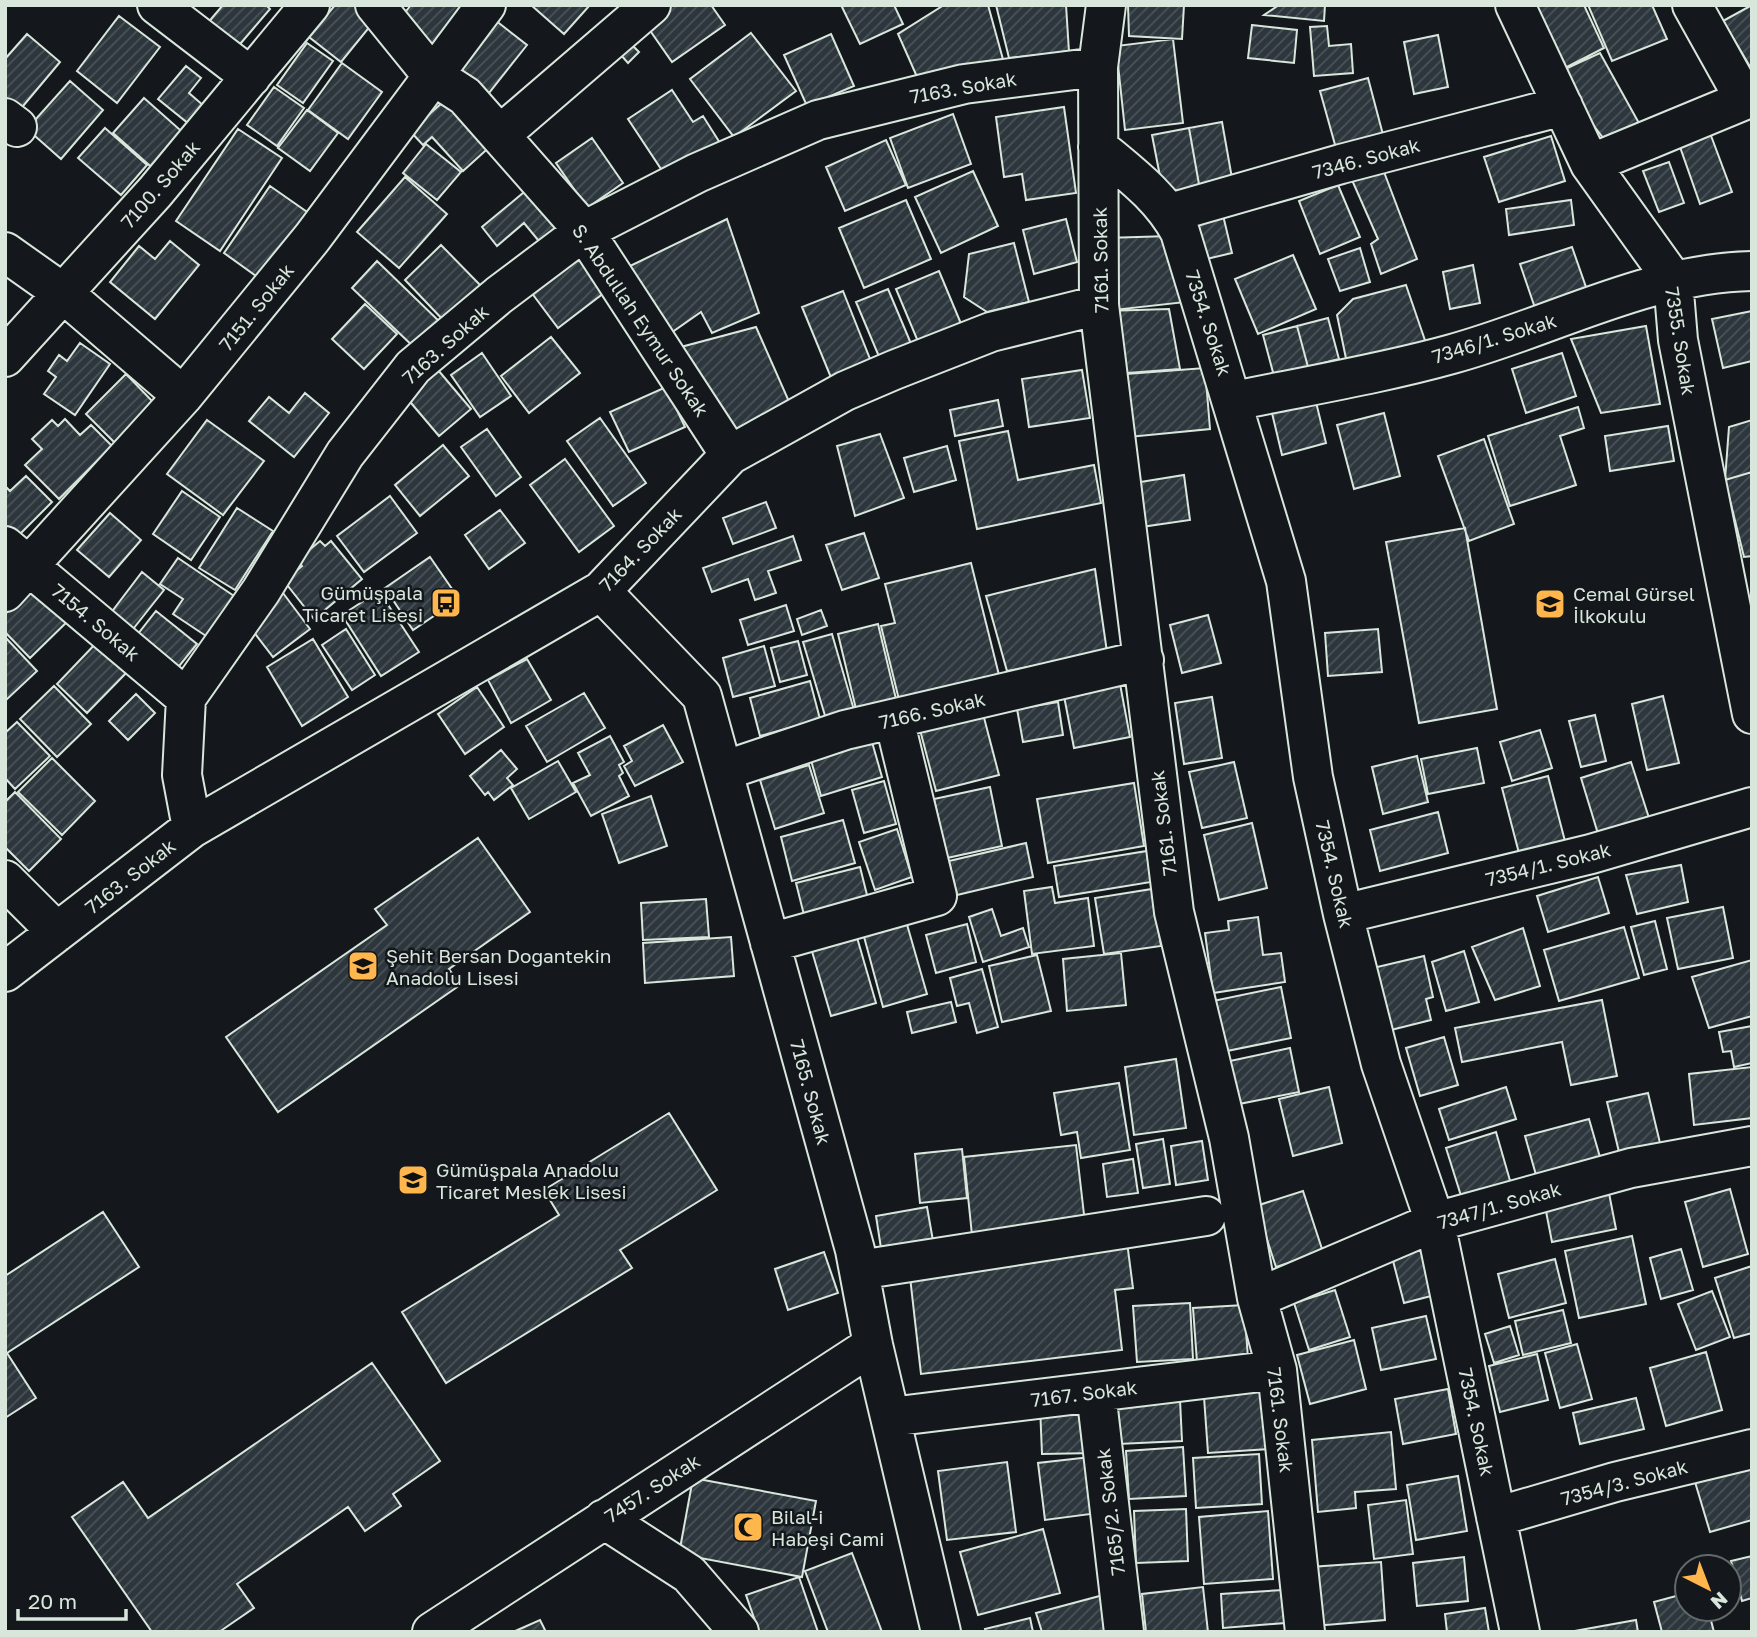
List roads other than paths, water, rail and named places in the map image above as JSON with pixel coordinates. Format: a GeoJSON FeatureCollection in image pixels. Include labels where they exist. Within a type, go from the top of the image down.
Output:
{"type":"FeatureCollection","features":[{"type":"Feature","properties":{"kind":"street"},"geometry":{"type":"LineString","coordinates":[[157,5],[251,77]]}},
{"type":"Feature","properties":{"kind":"street","name":"7100. Sokak"},"geometry":{"type":"LineString","coordinates":[[5,357],[155,192],[310,5]]}},
{"type":"Feature","properties":{"kind":"street","name":"S. Abdullah Eymur Sokak"},"geometry":{"type":"LineString","coordinates":[[375,5],[432,74],[465,96],[584,231],[730,455]]}},
{"type":"Feature","properties":{"kind":"street","name":"7151. Sokak"},"geometry":{"type":"LineString","coordinates":[[14,568],[183,396],[312,238],[486,5]]}},
{"type":"Feature","properties":{"kind":"street"},"geometry":{"type":"LineString","coordinates":[[501,134],[651,5]]}},
{"type":"Feature","properties":{"kind":"street","name":"7161. Sokak"},"geometry":{"type":"LineString","coordinates":[[1106,5],[1098,67],[1099,304],[1174,912],[1229,1138],[1256,1298],[1278,1370],[1305,1632]]}},
{"type":"Feature","properties":{"kind":"street","name":"7355. Sokak"},"geometry":{"type":"LineString","coordinates":[[1515,5],[1590,164],[1673,280],[1678,340],[1747,656],[1752,714]]}},
{"type":"Feature","properties":{"kind":"street"},"geometry":{"type":"LineString","coordinates":[[1590,164],[1749,98],[1692,5]]}},
{"type":"Feature","properties":{"kind":"street","name":"7163. Sokak"},"geometry":{"type":"LineString","coordinates":[[5,972],[192,828],[182,775],[186,698],[261,591],[345,454],[413,367],[499,295],[584,231],[697,173],[818,120],[964,84],[1098,67]]}},
{"type":"Feature","properties":{"kind":"street","name":"7346. Sokak"},"geometry":{"type":"LineString","coordinates":[[1170,213],[1341,163],[1563,106]]}},
{"type":"Feature","properties":{"kind":"street","name":"7354. Sokak"},"geometry":{"type":"LineString","coordinates":[[1098,147],[1152,191],[1170,213],[1180,232],[1234,401],[1286,580],[1313,777],[1343,915],[1381,1064],[1435,1222],[1520,1632]]}},
{"type":"Feature","properties":{"kind":"street"},"geometry":{"type":"LineString","coordinates":[[5,252],[63,293],[183,396]]}},
{"type":"Feature","properties":{"kind":"street","name":"7346/1. Sokak"},"geometry":{"type":"LineString","coordinates":[[1234,401],[1452,354],[1673,280],[1721,271],[1752,271]]}},
{"type":"Feature","properties":{"kind":"street","name":"7164. Sokak"},"geometry":{"type":"LineString","coordinates":[[192,828],[601,591],[730,455],[834,397],[894,370],[991,332],[1099,304]]}},
{"type":"Feature","properties":{"kind":"street","name":"7154. Sokak"},"geometry":{"type":"LineString","coordinates":[[14,568],[186,698]]}},
{"type":"Feature","properties":{"kind":"street","name":"7165. Sokak"},"geometry":{"type":"LineString","coordinates":[[601,591],[702,696],[859,1270],[873,1345],[941,1632]]}},
{"type":"Feature","properties":{"kind":"street","name":"7166. Sokak"},"geometry":{"type":"LineString","coordinates":[[723,771],[845,730],[1144,660]]}},
{"type":"Feature","properties":{"kind":"street"},"geometry":{"type":"LineString","coordinates":[[771,943],[937,896],[894,719]]}},
{"type":"Feature","properties":{"kind":"street","name":"7354/1. Sokak"},"geometry":{"type":"LineString","coordinates":[[1343,915],[1591,854],[1752,807]]}},
{"type":"Feature","properties":{"kind":"street"},"geometry":{"type":"LineString","coordinates":[[5,880],[57,932]]}},
{"type":"Feature","properties":{"kind":"street","name":"7347/1. Sokak"},"geometry":{"type":"LineString","coordinates":[[1256,1298],[1435,1222],[1631,1168],[1752,1146]]}},
{"type":"Feature","properties":{"kind":"street"},"geometry":{"type":"LineString","coordinates":[[859,1270],[1206,1216]]}},
{"type":"Feature","properties":{"kind":"street","name":"7457. Sokak"},"geometry":{"type":"LineString","coordinates":[[432,1632],[873,1345]]}},
{"type":"Feature","properties":{"kind":"street","name":"7167. Sokak"},"geometry":{"type":"LineString","coordinates":[[890,1417],[1278,1370]]}},
{"type":"Feature","properties":{"kind":"street","name":"7165/2. Sokak"},"geometry":{"type":"LineString","coordinates":[[1096,1392],[1124,1632]]}},
{"type":"Feature","properties":{"kind":"street","name":"7354/3. Sokak"},"geometry":{"type":"LineString","coordinates":[[1496,1517],[1615,1482],[1752,1449]]}},
{"type":"Feature","properties":{"kind":"street"},"geometry":{"type":"LineString","coordinates":[[604,1519],[689,1574],[739,1632]]}},
{"type":"Feature","properties":{"kind":"place","name":"Gümüşpala Ticaret Lisesi"},"geometry":{"type":"Point","coordinates":[446,603]}},
{"type":"Feature","properties":{"kind":"place","name":"Cemal Gürsel İlkokulu"},"geometry":{"type":"Point","coordinates":[1550,604]}},
{"type":"Feature","properties":{"kind":"place","name":"Şehit Bersan Doğantekin Anadolu Lisesi"},"geometry":{"type":"Point","coordinates":[363,966]}},
{"type":"Feature","properties":{"kind":"place","name":"Gümüşpala Anadolu Ticaret Meslek Lisesi"},"geometry":{"type":"Point","coordinates":[413,1180]}},
{"type":"Feature","properties":{"kind":"place","name":"Bilal-i Habeşi Cami"},"geometry":{"type":"Point","coordinates":[748,1527]}}]}
